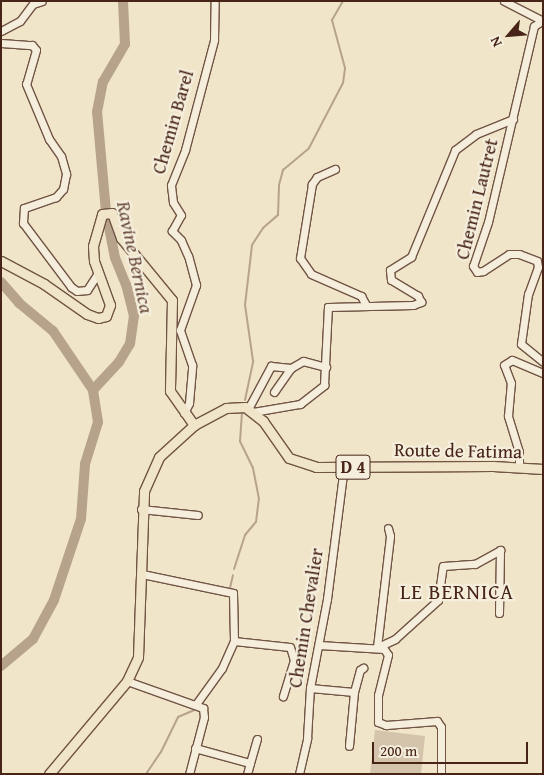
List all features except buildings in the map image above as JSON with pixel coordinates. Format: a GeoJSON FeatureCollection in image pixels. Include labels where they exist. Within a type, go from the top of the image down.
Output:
{"type":"FeatureCollection","features":[{"type":"Feature","properties":{"kind":"main road"},"geometry":{"type":"LineString","coordinates":[[1,261],[44,284],[87,314],[102,317],[108,314],[110,305],[98,273],[93,246],[102,214],[109,212],[114,215],[121,238],[172,300],[168,375],[170,391],[194,425]]}},
{"type":"Feature","properties":{"kind":"main road"},"geometry":{"type":"LineString","coordinates":[[49,774],[127,681],[138,657],[142,574],[141,509],[146,481],[159,457],[194,425],[232,406],[251,410]]}},
{"type":"Feature","properties":{"kind":"main road","name":"Route de Fatima"},"geometry":{"type":"LineString","coordinates":[[251,410],[295,462],[316,467],[543,469]]}},
{"type":"Feature","properties":{"kind":"street"},"geometry":{"type":"LineString","coordinates":[[1,31],[20,21],[33,4],[42,1]]}},
{"type":"Feature","properties":{"kind":"street","name":"Chemin Barel"},"geometry":{"type":"LineString","coordinates":[[184,413],[189,403],[192,365],[180,330],[196,285],[188,256],[172,231],[181,215],[173,202],[171,185],[185,150],[214,40],[215,1]]}},
{"type":"Feature","properties":{"kind":"street"},"geometry":{"type":"LineString","coordinates":[[504,1],[542,20]]}},
{"type":"Feature","properties":{"kind":"street","name":"Chemin Lautret"},"geometry":{"type":"LineString","coordinates":[[542,20],[534,26],[488,222],[473,266],[477,272],[483,271],[509,254],[519,254],[537,261],[538,266],[528,294],[521,344],[543,362]]}},
{"type":"Feature","properties":{"kind":"street"},"geometry":{"type":"LineString","coordinates":[[1,43],[32,45],[36,50],[26,84],[49,139],[61,156],[66,174],[64,189],[56,197],[24,208],[23,223],[71,287],[77,291],[87,290],[98,273]]}},
{"type":"Feature","properties":{"kind":"street"},"geometry":{"type":"LineString","coordinates":[[290,368],[271,366],[254,398],[251,410],[306,401],[324,386],[328,307],[413,305],[421,302],[418,296],[390,280],[390,270],[411,257],[454,150],[476,134],[513,119]]}},
{"type":"Feature","properties":{"kind":"street"},"geometry":{"type":"LineString","coordinates":[[335,169],[317,177],[312,184],[300,258],[311,274],[361,296],[366,305]]}},
{"type":"Feature","properties":{"kind":"street"},"geometry":{"type":"LineString","coordinates":[[519,468],[520,459],[508,416],[511,383],[504,365],[512,360],[543,373]]}},
{"type":"Feature","properties":{"kind":"street"},"geometry":{"type":"LineString","coordinates":[[274,392],[290,368],[303,361],[326,367]]}},
{"type":"Feature","properties":{"kind":"street","name":"Chemin Chevalier"},"geometry":{"type":"LineString","coordinates":[[299,774],[307,738],[310,688],[319,645],[344,467]]}},
{"type":"Feature","properties":{"kind":"street"},"geometry":{"type":"LineString","coordinates":[[141,509],[198,514]]}},
{"type":"Feature","properties":{"kind":"street"},"geometry":{"type":"LineString","coordinates":[[377,647],[390,536],[388,528]]}},
{"type":"Feature","properties":{"kind":"street"},"geometry":{"type":"LineString","coordinates":[[377,647],[395,640],[440,596],[443,566],[475,564],[500,550],[499,613]]}},
{"type":"Feature","properties":{"kind":"street"},"geometry":{"type":"LineString","coordinates":[[142,574],[233,593],[234,641],[222,668],[196,704]]}},
{"type":"Feature","properties":{"kind":"street"},"geometry":{"type":"LineString","coordinates":[[234,641],[290,646],[294,660],[283,696]]}},
{"type":"Feature","properties":{"kind":"street"},"geometry":{"type":"LineString","coordinates":[[319,645],[377,647],[384,649],[388,655],[378,695],[378,722],[386,725],[437,720],[441,727],[441,774]]}},
{"type":"Feature","properties":{"kind":"street"},"geometry":{"type":"LineString","coordinates":[[349,746],[354,692],[360,670],[364,668]]}},
{"type":"Feature","properties":{"kind":"street"},"geometry":{"type":"LineString","coordinates":[[127,681],[203,708],[204,717],[189,774]]}},
{"type":"Feature","properties":{"kind":"street"},"geometry":{"type":"LineString","coordinates":[[310,688],[354,692]]}},
{"type":"Feature","properties":{"kind":"street"},"geometry":{"type":"LineString","coordinates":[[247,774],[257,739]]}},
{"type":"Feature","properties":{"kind":"street"},"geometry":{"type":"LineString","coordinates":[[196,748],[250,763]]}},
{"type":"Feature","properties":{"kind":"shaded area"},"geometry":{"type":"Polygon","coordinates":[[[375,730],[425,736],[421,774],[370,774],[375,730]]]}},
{"type":"Feature","properties":{"kind":"waterway","name":"Ravine Bernica"},"geometry":{"type":"LineString","coordinates":[[1,666],[33,639],[54,600],[81,519],[85,464],[98,422],[93,390],[119,362],[130,344],[134,316],[126,285],[115,258],[106,212],[97,112],[103,82],[125,44],[123,1]]}},
{"type":"Feature","properties":{"kind":"waterway"},"geometry":{"type":"LineString","coordinates":[[245,400],[253,361],[245,305],[252,245],[263,228],[278,215],[279,185],[283,170],[309,148],[343,83],[345,68],[332,20],[343,1]]}},
{"type":"Feature","properties":{"kind":"waterway"},"geometry":{"type":"LineString","coordinates":[[1,282],[19,303],[53,331],[93,390]]}},
{"type":"Feature","properties":{"kind":"waterway"},"geometry":{"type":"LineString","coordinates":[[234,569],[245,535],[256,522],[259,499],[253,468],[240,441],[242,411]]}},
{"type":"Feature","properties":{"kind":"waterway"},"geometry":{"type":"LineString","coordinates":[[230,588],[233,575]]}},
{"type":"Feature","properties":{"kind":"waterway"},"geometry":{"type":"LineString","coordinates":[[220,677],[229,660]]}},
{"type":"Feature","properties":{"kind":"waterway"},"geometry":{"type":"LineString","coordinates":[[146,774],[161,752],[178,717],[197,709]]}},
{"type":"Feature","properties":{"kind":"district","name":"LE BERNICA"},"geometry":{"type":"Point","coordinates":[457,592]}}]}
